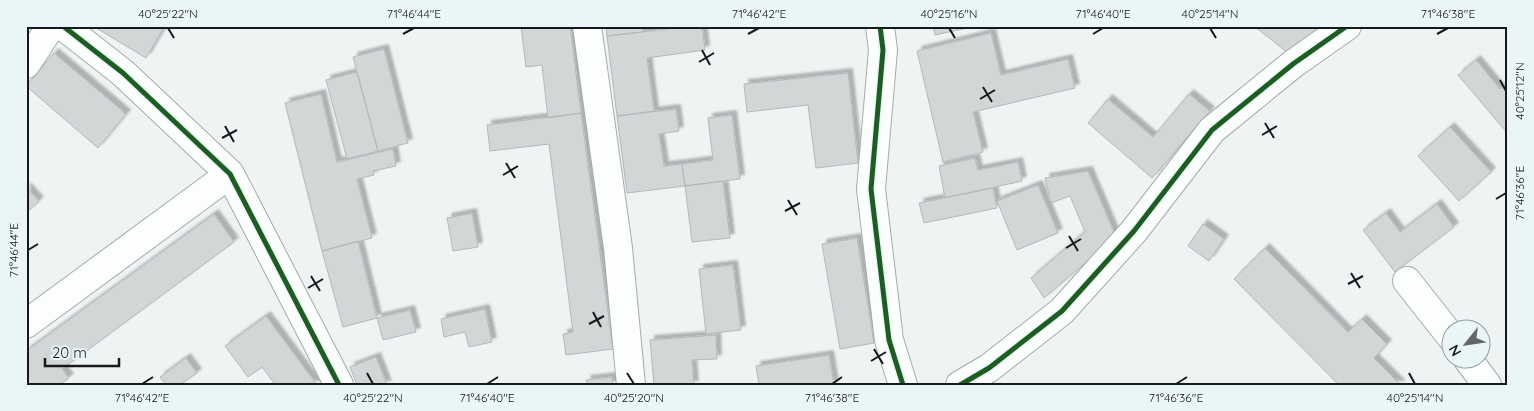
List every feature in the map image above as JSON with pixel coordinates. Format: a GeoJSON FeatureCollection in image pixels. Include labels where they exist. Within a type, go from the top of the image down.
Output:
{"type":"FeatureCollection","features":[{"type":"Feature","properties":{"kind":"street"},"geometry":{"type":"LineString","coordinates":[[26,64],[51,26]]}},
{"type":"Feature","properties":{"kind":"street"},"geometry":{"type":"LineString","coordinates":[[63,26],[123,73],[230,174],[339,385]]}},
{"type":"Feature","properties":{"kind":"street"},"geometry":{"type":"LineString","coordinates":[[587,26],[618,248],[631,385]]}},
{"type":"Feature","properties":{"kind":"street"},"geometry":{"type":"LineString","coordinates":[[880,26],[883,50],[871,189],[889,340],[903,385]]}},
{"type":"Feature","properties":{"kind":"street"},"geometry":{"type":"LineString","coordinates":[[960,385],[989,368],[1062,312],[1134,231],[1212,130],[1293,64],[1347,26]]}},
{"type":"Feature","properties":{"kind":"street"},"geometry":{"type":"LineString","coordinates":[[26,324],[230,174]]}},
{"type":"Feature","properties":{"kind":"street"},"geometry":{"type":"LineString","coordinates":[[1407,281],[1442,325]]}},
{"type":"Feature","properties":{"kind":"street"},"geometry":{"type":"LineString","coordinates":[[1475,368],[1488,385]]}},
{"type":"Feature","properties":{"kind":"building"},"geometry":{"type":"Polygon","coordinates":[[[93,26],[163,26],[164,27],[146,58],[93,26]]]}},
{"type":"Feature","properties":{"kind":"building"},"geometry":{"type":"Polygon","coordinates":[[[521,26],[570,26],[581,113],[548,118],[542,65],[526,67],[521,26]]]}},
{"type":"Feature","properties":{"kind":"building"},"geometry":{"type":"Polygon","coordinates":[[[606,26],[643,26],[643,32],[607,36],[606,26]]]}},
{"type":"Feature","properties":{"kind":"building"},"geometry":{"type":"Polygon","coordinates":[[[702,26],[705,50],[647,58],[654,111],[617,116],[607,36],[702,26]]]}},
{"type":"Feature","properties":{"kind":"building"},"geometry":{"type":"Polygon","coordinates":[[[933,26],[977,26],[935,35],[933,26]]]}},
{"type":"Feature","properties":{"kind":"building"},"geometry":{"type":"Polygon","coordinates":[[[1254,26],[1287,27],[1324,26],[1288,53],[1254,26]]]}},
{"type":"Feature","properties":{"kind":"building"},"geometry":{"type":"Polygon","coordinates":[[[991,33],[1001,75],[1068,59],[1075,88],[973,112],[983,152],[943,162],[917,51],[991,33]]]}},
{"type":"Feature","properties":{"kind":"building"},"geometry":{"type":"Polygon","coordinates":[[[384,49],[408,143],[378,151],[353,57],[384,49]]]}},
{"type":"Feature","properties":{"kind":"building"},"geometry":{"type":"Polygon","coordinates":[[[54,53],[126,114],[98,148],[26,86],[54,53]]]}},
{"type":"Feature","properties":{"kind":"building"},"geometry":{"type":"Polygon","coordinates":[[[1476,60],[1500,89],[1508,83],[1508,134],[1458,75],[1476,60]]]}},
{"type":"Feature","properties":{"kind":"building"},"geometry":{"type":"Polygon","coordinates":[[[357,72],[378,151],[347,159],[326,80],[357,72]]]}},
{"type":"Feature","properties":{"kind":"building"},"geometry":{"type":"Polygon","coordinates":[[[848,73],[858,163],[816,168],[808,105],[747,112],[744,84],[848,73]]]}},
{"type":"Feature","properties":{"kind":"building"},"geometry":{"type":"Polygon","coordinates":[[[321,94],[337,162],[393,149],[396,166],[373,171],[374,175],[357,179],[372,238],[322,251],[285,103],[321,94]]]}},
{"type":"Feature","properties":{"kind":"building"},"geometry":{"type":"Polygon","coordinates":[[[1189,94],[1210,111],[1152,178],[1088,123],[1108,99],[1153,137],[1189,94]]]}},
{"type":"Feature","properties":{"kind":"building"},"geometry":{"type":"Polygon","coordinates":[[[676,109],[679,131],[659,134],[664,166],[682,164],[685,186],[627,193],[617,116],[676,109]]]}},
{"type":"Feature","properties":{"kind":"building"},"geometry":{"type":"Polygon","coordinates":[[[581,113],[613,349],[566,355],[563,334],[573,332],[549,144],[490,151],[487,125],[581,113]]]}},
{"type":"Feature","properties":{"kind":"building"},"geometry":{"type":"Polygon","coordinates":[[[732,115],[740,179],[685,186],[682,164],[713,160],[708,118],[732,115]]]}},
{"type":"Feature","properties":{"kind":"building"},"geometry":{"type":"Polygon","coordinates":[[[1450,127],[1491,172],[1459,201],[1418,156],[1450,127]]]}},
{"type":"Feature","properties":{"kind":"building"},"geometry":{"type":"Polygon","coordinates":[[[975,158],[978,170],[1018,162],[1022,181],[945,198],[939,166],[975,158]]]}},
{"type":"Feature","properties":{"kind":"building"},"geometry":{"type":"Polygon","coordinates":[[[1088,171],[1116,237],[1044,298],[1031,278],[1085,232],[1070,196],[1051,203],[1045,178],[1088,171]]]}},
{"type":"Feature","properties":{"kind":"building"},"geometry":{"type":"Polygon","coordinates":[[[723,181],[730,238],[692,242],[685,186],[723,181]]]}},
{"type":"Feature","properties":{"kind":"building"},"geometry":{"type":"Polygon","coordinates":[[[1038,185],[1058,233],[1017,250],[997,201],[1038,185]]]}},
{"type":"Feature","properties":{"kind":"building"},"geometry":{"type":"Polygon","coordinates":[[[26,187],[39,201],[26,213],[26,187]]]}},
{"type":"Feature","properties":{"kind":"building"},"geometry":{"type":"Polygon","coordinates":[[[993,188],[997,208],[924,223],[919,203],[993,188]]]}},
{"type":"Feature","properties":{"kind":"building"},"geometry":{"type":"Polygon","coordinates":[[[1437,204],[1454,227],[1395,272],[1363,230],[1386,213],[1400,232],[1437,204]]]}},
{"type":"Feature","properties":{"kind":"building"},"geometry":{"type":"Polygon","coordinates":[[[472,213],[478,247],[453,251],[447,218],[472,213]]]}},
{"type":"Feature","properties":{"kind":"building"},"geometry":{"type":"Polygon","coordinates":[[[214,214],[234,242],[62,369],[69,378],[59,385],[26,385],[26,351],[214,214]]]}},
{"type":"Feature","properties":{"kind":"building"},"geometry":{"type":"Polygon","coordinates":[[[1203,224],[1224,239],[1209,261],[1188,246],[1203,224]]]}},
{"type":"Feature","properties":{"kind":"building"},"geometry":{"type":"Polygon","coordinates":[[[857,238],[874,343],[840,349],[822,244],[857,238]]]}},
{"type":"Feature","properties":{"kind":"building"},"geometry":{"type":"Polygon","coordinates":[[[358,241],[377,318],[343,327],[322,251],[358,241]]]}},
{"type":"Feature","properties":{"kind":"building"},"geometry":{"type":"Polygon","coordinates":[[[1265,248],[1348,332],[1362,319],[1387,344],[1374,358],[1401,385],[1339,385],[1234,279],[1265,248]]]}},
{"type":"Feature","properties":{"kind":"building"},"geometry":{"type":"Polygon","coordinates":[[[733,265],[741,330],[706,334],[699,269],[733,265]]]}},
{"type":"Feature","properties":{"kind":"building"},"geometry":{"type":"Polygon","coordinates":[[[485,309],[492,342],[469,347],[465,332],[444,337],[441,319],[485,309]]]}},
{"type":"Feature","properties":{"kind":"building"},"geometry":{"type":"Polygon","coordinates":[[[410,310],[416,332],[383,340],[377,318],[410,310]]]}},
{"type":"Feature","properties":{"kind":"building"},"geometry":{"type":"Polygon","coordinates":[[[266,316],[317,385],[271,385],[274,383],[262,367],[248,377],[225,346],[266,316]]]}},
{"type":"Feature","properties":{"kind":"building"},"geometry":{"type":"Polygon","coordinates":[[[716,335],[717,359],[692,360],[694,385],[654,385],[650,340],[716,335]]]}},
{"type":"Feature","properties":{"kind":"building"},"geometry":{"type":"Polygon","coordinates":[[[829,355],[834,385],[759,385],[756,366],[829,355]]]}},
{"type":"Feature","properties":{"kind":"building"},"geometry":{"type":"Polygon","coordinates":[[[376,357],[387,385],[357,385],[350,367],[376,357]]]}},
{"type":"Feature","properties":{"kind":"building"},"geometry":{"type":"Polygon","coordinates":[[[186,358],[197,373],[180,385],[166,385],[160,377],[186,358]]]}},
{"type":"Feature","properties":{"kind":"building"},"geometry":{"type":"Polygon","coordinates":[[[612,377],[613,385],[587,385],[586,380],[612,377]]]}},
{"type":"Feature","properties":{"kind":"cycle path"},"geometry":{"type":"LineString","coordinates":[[63,26],[123,73],[230,174],[339,385]]}},
{"type":"Feature","properties":{"kind":"cycle path"},"geometry":{"type":"LineString","coordinates":[[880,26],[883,50],[871,189],[889,340],[903,385]]}},
{"type":"Feature","properties":{"kind":"cycle path"},"geometry":{"type":"LineString","coordinates":[[960,385],[989,368],[1062,311],[1134,231],[1212,130],[1293,64],[1347,26]]}}]}
